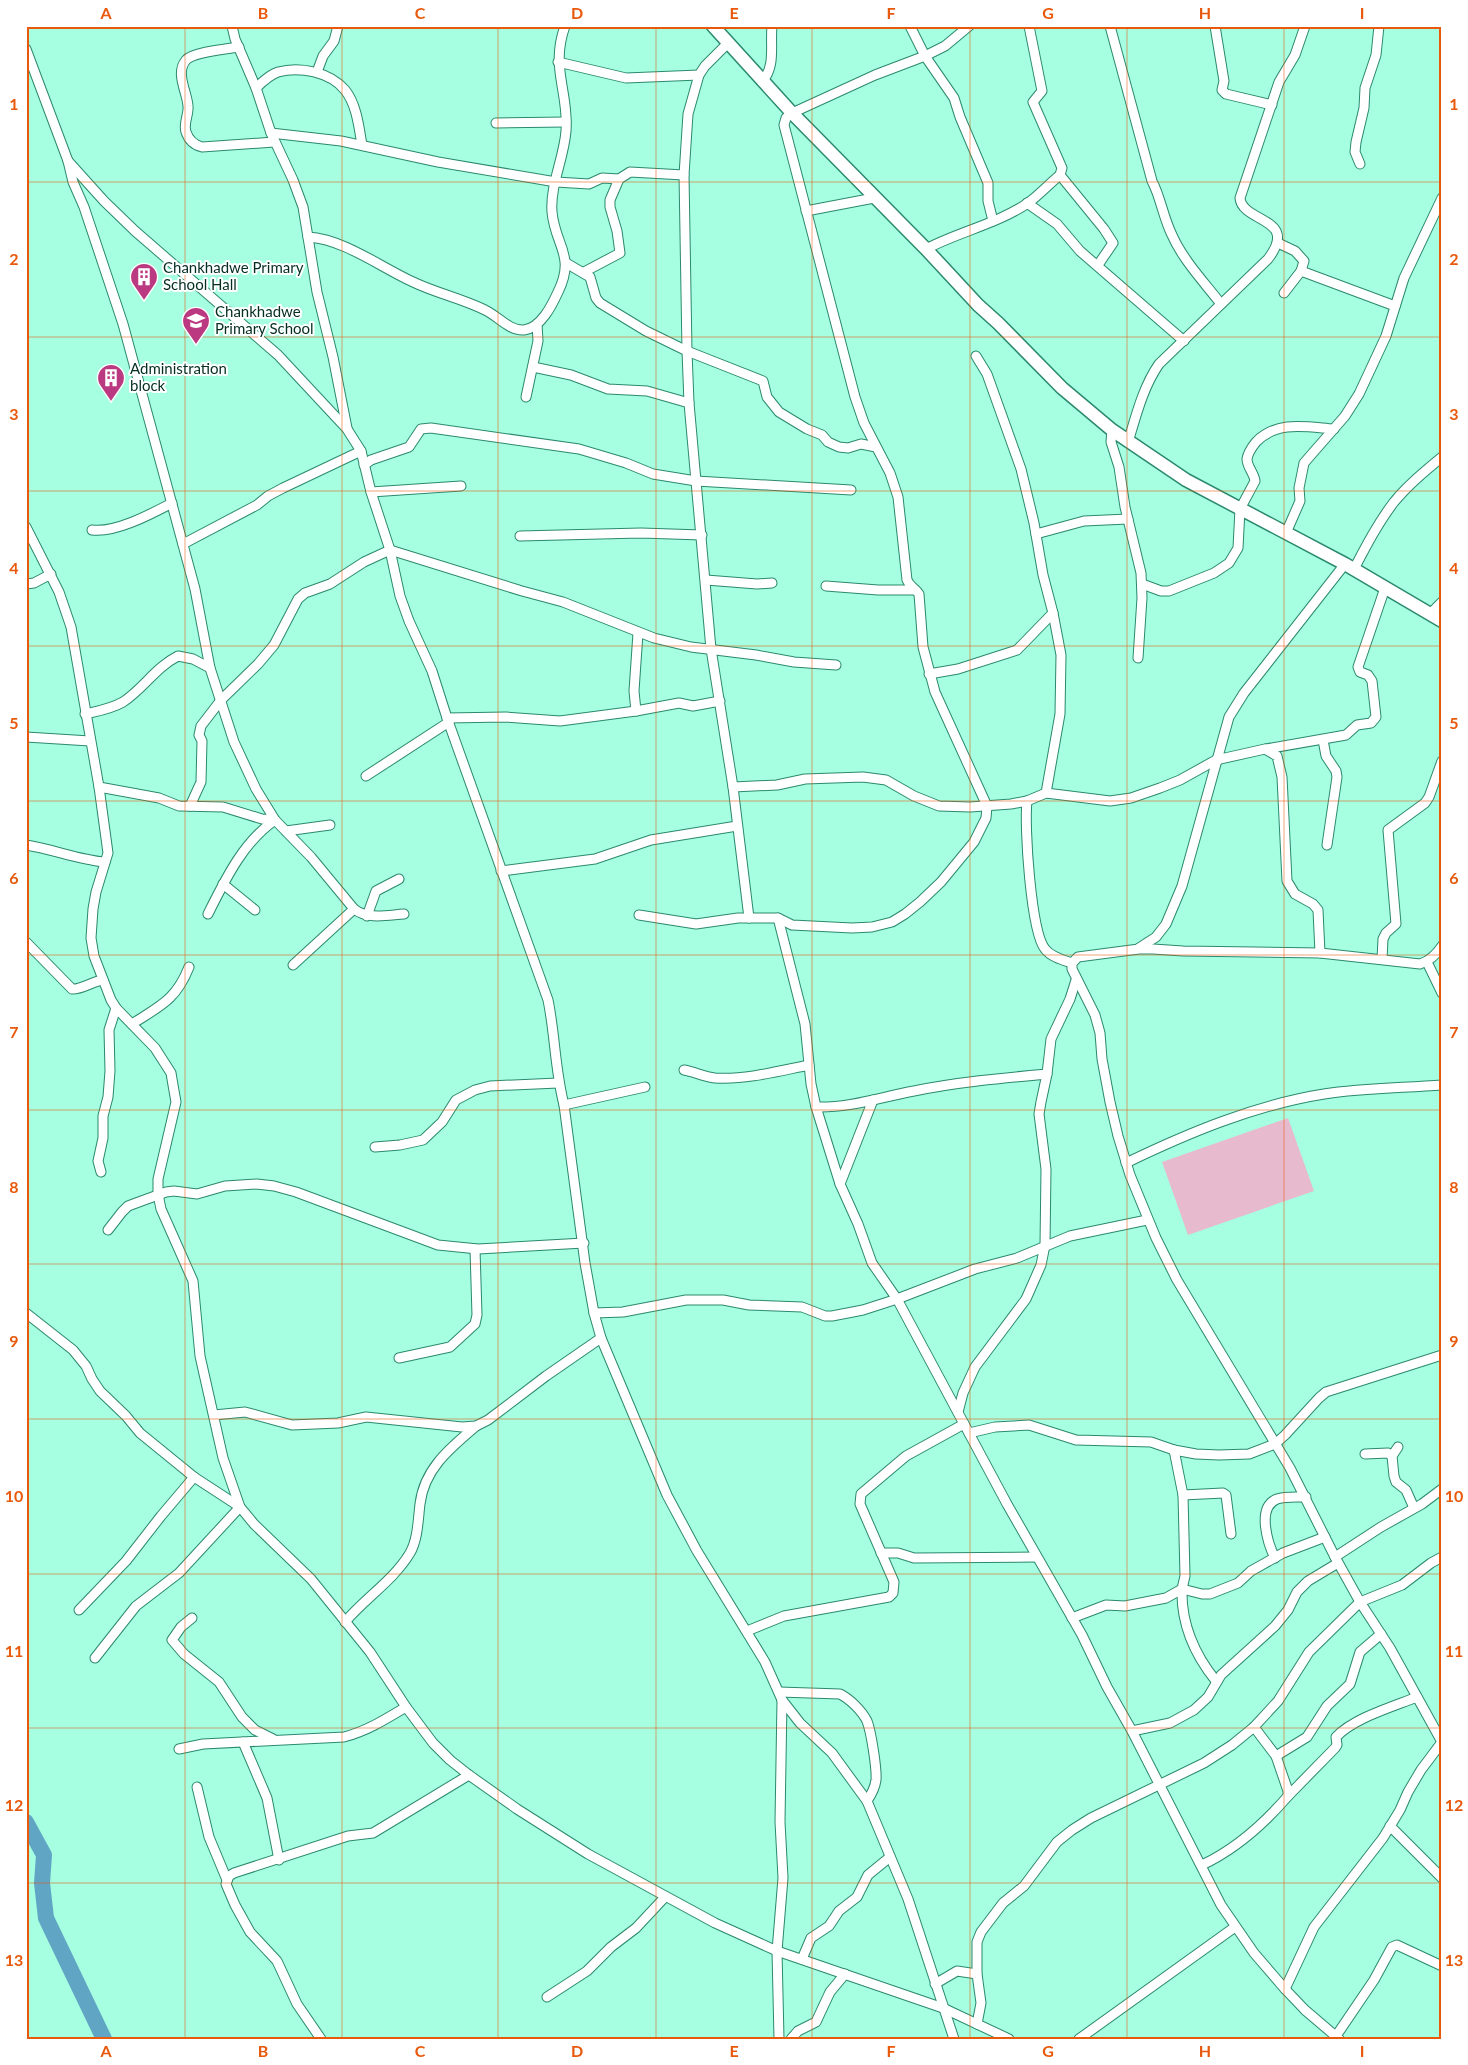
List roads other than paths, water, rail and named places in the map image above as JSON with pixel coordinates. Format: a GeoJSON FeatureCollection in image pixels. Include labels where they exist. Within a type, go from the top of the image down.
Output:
{"type":"FeatureCollection","features":[{"type":"Feature","properties":{"kind":"street"},"geometry":{"type":"LineString","coordinates":[[232,26],[256,88],[272,137],[304,207],[317,292],[333,358],[347,429]]}},
{"type":"Feature","properties":{"kind":"street"},"geometry":{"type":"LineString","coordinates":[[317,72],[323,56],[334,41],[338,26]]}},
{"type":"Feature","properties":{"kind":"street"},"geometry":{"type":"LineString","coordinates":[[308,237],[321,238],[340,245],[412,282],[485,310],[514,328],[523,330],[537,324],[554,301],[562,285],[566,263],[553,220],[552,201],[563,152],[566,122],[558,62],[565,26]]}},
{"type":"Feature","properties":{"kind":"street"},"geometry":{"type":"LineString","coordinates":[[713,26],[762,82],[926,249],[978,305],[1062,388],[1112,430],[1186,480],[1350,566],[1442,621]]}},
{"type":"Feature","properties":{"kind":"street"},"geometry":{"type":"LineString","coordinates":[[762,82],[769,73],[772,62],[772,26]]}},
{"type":"Feature","properties":{"kind":"street"},"geometry":{"type":"LineString","coordinates":[[910,26],[925,56],[954,98],[988,183],[988,201],[994,221]]}},
{"type":"Feature","properties":{"kind":"street"},"geometry":{"type":"LineString","coordinates":[[639,915],[696,924],[738,918],[778,918],[792,925],[872,927],[897,919],[920,902],[941,882],[974,842],[986,818],[987,806],[944,715],[929,674],[924,647],[921,601],[916,590],[909,586],[907,580],[898,497],[890,473],[876,447],[855,397],[784,125],[786,118],[792,113],[876,75],[925,56],[945,46],[969,26]]}},
{"type":"Feature","properties":{"kind":"street"},"geometry":{"type":"LineString","coordinates":[[926,249],[946,238],[994,221],[1028,203],[1060,175],[1062,168],[1033,102],[1042,91],[1029,26]]}},
{"type":"Feature","properties":{"kind":"street"},"geometry":{"type":"LineString","coordinates":[[1110,26],[1135,122],[1163,215],[1186,260],[1221,304]]}},
{"type":"Feature","properties":{"kind":"street"},"geometry":{"type":"LineString","coordinates":[[1215,26],[1224,81],[1222,90],[1226,94],[1272,105]]}},
{"type":"Feature","properties":{"kind":"street"},"geometry":{"type":"LineString","coordinates":[[1128,442],[1152,374],[1166,356],[1184,341],[1268,259],[1278,243],[1274,229],[1240,201],[1279,82],[1294,55],[1306,26]]}},
{"type":"Feature","properties":{"kind":"street"},"geometry":{"type":"LineString","coordinates":[[1360,164],[1355,152],[1356,142],[1364,108],[1365,88],[1376,55],[1379,26]]}},
{"type":"Feature","properties":{"kind":"street"},"geometry":{"type":"LineString","coordinates":[[727,44],[705,66],[699,75],[688,114],[684,175],[687,351],[689,403],[711,649],[733,787],[748,918]]}},
{"type":"Feature","properties":{"kind":"street"},"geometry":{"type":"LineString","coordinates":[[239,47],[193,56],[186,60],[182,68],[188,106],[185,127],[187,134],[195,145],[202,148],[272,137],[332,140],[438,162],[556,182],[589,184],[602,178],[619,178],[630,172],[684,175]]}},
{"type":"Feature","properties":{"kind":"street"},"geometry":{"type":"LineString","coordinates":[[26,49],[68,161],[73,182],[84,207],[123,324],[195,589],[210,668],[240,758],[275,820],[317,864],[354,909],[360,914],[367,916],[404,914]]}},
{"type":"Feature","properties":{"kind":"street"},"geometry":{"type":"LineString","coordinates":[[558,62],[626,78],[699,75]]}},
{"type":"Feature","properties":{"kind":"street"},"geometry":{"type":"LineString","coordinates":[[256,88],[266,78],[278,72],[298,70],[317,72],[345,90],[358,120],[362,145]]}},
{"type":"Feature","properties":{"kind":"street"},"geometry":{"type":"LineString","coordinates":[[496,123],[566,122]]}},
{"type":"Feature","properties":{"kind":"street"},"geometry":{"type":"LineString","coordinates":[[68,161],[104,201],[135,231],[278,355],[347,429],[361,451],[371,492],[390,550],[400,596],[412,629],[432,671],[548,1000],[553,1024],[558,1083],[564,1105],[573,1178],[594,1313],[601,1338],[667,1494],[697,1551],[765,1662],[780,1696],[800,1723],[832,1753],[867,1802],[884,1838],[915,1918],[954,2039]]}},
{"type":"Feature","properties":{"kind":"street"},"geometry":{"type":"LineString","coordinates":[[1060,175],[1104,229],[1113,243],[1098,265]]}},
{"type":"Feature","properties":{"kind":"street"},"geometry":{"type":"LineString","coordinates":[[584,272],[620,253],[610,200],[619,178]]}},
{"type":"Feature","properties":{"kind":"street"},"geometry":{"type":"LineString","coordinates":[[806,210],[874,198]]}},
{"type":"Feature","properties":{"kind":"street"},"geometry":{"type":"LineString","coordinates":[[1286,533],[1300,501],[1299,488],[1304,463],[1353,405],[1386,336],[1404,278],[1442,198]]}},
{"type":"Feature","properties":{"kind":"street"},"geometry":{"type":"LineString","coordinates":[[1028,203],[1057,224],[1080,251],[1184,341]]}},
{"type":"Feature","properties":{"kind":"street"},"geometry":{"type":"LineString","coordinates":[[1278,243],[1301,256],[1304,261],[1301,271],[1284,293]]}},
{"type":"Feature","properties":{"kind":"street"},"geometry":{"type":"LineString","coordinates":[[566,263],[590,277],[596,298],[600,303],[646,331],[687,351],[763,381],[767,397],[779,412],[807,430],[822,435],[828,442],[848,448],[861,444],[876,447]]}},
{"type":"Feature","properties":{"kind":"street"},"geometry":{"type":"LineString","coordinates":[[1301,271],[1395,306]]}},
{"type":"Feature","properties":{"kind":"street"},"geometry":{"type":"LineString","coordinates":[[526,397],[538,341],[537,324]]}},
{"type":"Feature","properties":{"kind":"street"},"geometry":{"type":"LineString","coordinates":[[976,356],[987,374],[1021,469],[1061,655],[1060,714],[1046,793]]}},
{"type":"Feature","properties":{"kind":"street"},"geometry":{"type":"LineString","coordinates":[[533,367],[571,375],[608,389],[647,391],[672,400],[689,403]]}},
{"type":"Feature","properties":{"kind":"street"},"geometry":{"type":"LineString","coordinates":[[1142,584],[1161,591],[1169,591],[1223,569],[1229,563],[1238,548],[1240,509],[1255,481],[1248,464],[1248,455],[1260,438],[1271,430],[1284,427],[1334,429]]}},
{"type":"Feature","properties":{"kind":"street"},"geometry":{"type":"LineString","coordinates":[[364,465],[371,460],[409,447],[422,429],[431,428],[579,449],[626,463],[653,474],[696,481],[851,490]]}},
{"type":"Feature","properties":{"kind":"street"},"geometry":{"type":"LineString","coordinates":[[1112,430],[1111,442],[1119,467],[1142,584],[1138,658]]}},
{"type":"Feature","properties":{"kind":"street"},"geometry":{"type":"LineString","coordinates":[[183,544],[257,505],[268,496],[283,488],[361,451]]}},
{"type":"Feature","properties":{"kind":"street"},"geometry":{"type":"LineString","coordinates":[[1139,948],[1150,942],[1161,930],[1182,886],[1216,760],[1229,718],[1236,705],[1350,566],[1395,502],[1409,486],[1442,457]]}},
{"type":"Feature","properties":{"kind":"street"},"geometry":{"type":"LineString","coordinates":[[371,492],[461,486]]}},
{"type":"Feature","properties":{"kind":"street"},"geometry":{"type":"LineString","coordinates":[[92,530],[114,528],[154,513],[172,503]]}},
{"type":"Feature","properties":{"kind":"street"},"geometry":{"type":"LineString","coordinates":[[1036,534],[1084,520],[1128,519]]}},
{"type":"Feature","properties":{"kind":"street"},"geometry":{"type":"LineString","coordinates":[[26,527],[60,592],[71,627],[99,787],[108,844],[96,892],[91,928],[94,956],[116,1008],[146,1036],[171,1073],[176,1102],[158,1179],[158,1194],[161,1209],[193,1281],[200,1356],[223,1458],[240,1507]]}},
{"type":"Feature","properties":{"kind":"street"},"geometry":{"type":"LineString","coordinates":[[520,536],[635,533],[702,535]]}},
{"type":"Feature","properties":{"kind":"street"},"geometry":{"type":"LineString","coordinates":[[190,806],[201,782],[202,741],[199,731],[221,700],[258,664],[274,645],[291,610],[302,595],[330,584],[364,562],[390,550],[513,589],[563,602],[638,633],[691,647],[836,666]]}},
{"type":"Feature","properties":{"kind":"street"},"geometry":{"type":"LineString","coordinates":[[26,584],[34,583],[51,574]]}},
{"type":"Feature","properties":{"kind":"street"},"geometry":{"type":"LineString","coordinates":[[706,580],[756,584],[772,583]]}},
{"type":"Feature","properties":{"kind":"street"},"geometry":{"type":"LineString","coordinates":[[826,586],[878,590],[916,590]]}},
{"type":"Feature","properties":{"kind":"street"},"geometry":{"type":"LineString","coordinates":[[733,787],[777,785],[805,779],[863,776],[886,780],[914,796],[939,806],[987,806],[1027,801],[1046,793],[1110,801],[1120,800],[1180,780],[1216,760],[1265,749],[1346,735],[1357,725],[1371,723],[1376,717],[1372,681],[1368,675],[1360,672],[1358,667],[1385,588]]}},
{"type":"Feature","properties":{"kind":"street"},"geometry":{"type":"LineString","coordinates":[[1430,614],[1442,602]]}},
{"type":"Feature","properties":{"kind":"street"},"geometry":{"type":"LineString","coordinates":[[929,674],[958,668],[1017,650],[1053,613]]}},
{"type":"Feature","properties":{"kind":"street"},"geometry":{"type":"LineString","coordinates":[[636,711],[634,691],[638,633]]}},
{"type":"Feature","properties":{"kind":"street"},"geometry":{"type":"LineString","coordinates":[[85,714],[123,702],[144,682],[178,656],[193,659],[210,668]]}},
{"type":"Feature","properties":{"kind":"street"},"geometry":{"type":"LineString","coordinates":[[366,776],[448,720],[506,717],[560,721],[679,703],[693,706],[720,701]]}},
{"type":"Feature","properties":{"kind":"street"},"geometry":{"type":"LineString","coordinates":[[26,737],[90,742]]}},
{"type":"Feature","properties":{"kind":"street"},"geometry":{"type":"LineString","coordinates":[[1323,740],[1326,756],[1336,771],[1337,777],[1327,845]]}},
{"type":"Feature","properties":{"kind":"street"},"geometry":{"type":"LineString","coordinates":[[1265,749],[1277,756],[1282,777],[1287,881],[1295,894],[1313,904],[1318,910],[1320,953]]}},
{"type":"Feature","properties":{"kind":"street"},"geometry":{"type":"LineString","coordinates":[[1382,959],[1383,939],[1386,933],[1396,924],[1388,830],[1392,825],[1425,803],[1442,761]]}},
{"type":"Feature","properties":{"kind":"street"},"geometry":{"type":"LineString","coordinates":[[99,787],[159,798],[179,806],[223,807],[262,819],[275,820]]}},
{"type":"Feature","properties":{"kind":"street"},"geometry":{"type":"LineString","coordinates":[[1027,801],[1028,855],[1040,940],[1048,953],[1072,963]]}},
{"type":"Feature","properties":{"kind":"street"},"geometry":{"type":"LineString","coordinates":[[208,914],[223,884],[252,841],[261,830],[275,820]]}},
{"type":"Feature","properties":{"kind":"street"},"geometry":{"type":"LineString","coordinates":[[286,831],[330,825]]}},
{"type":"Feature","properties":{"kind":"street"},"geometry":{"type":"LineString","coordinates":[[501,871],[595,858],[650,840],[737,826]]}},
{"type":"Feature","properties":{"kind":"street"},"geometry":{"type":"LineString","coordinates":[[26,846],[46,849],[74,858],[105,862]]}},
{"type":"Feature","properties":{"kind":"street"},"geometry":{"type":"LineString","coordinates":[[367,916],[376,891],[399,879]]}},
{"type":"Feature","properties":{"kind":"street"},"geometry":{"type":"LineString","coordinates":[[223,884],[255,910]]}},
{"type":"Feature","properties":{"kind":"street"},"geometry":{"type":"LineString","coordinates":[[292,965],[354,909]]}},
{"type":"Feature","properties":{"kind":"street"},"geometry":{"type":"LineString","coordinates":[[778,918],[801,1008],[816,1106],[840,1184],[858,1224],[872,1263],[897,1299],[1036,1557],[1072,1618],[1202,1865],[1221,1905],[1254,1953],[1285,1989],[1336,2038],[1374,1980],[1392,1947],[1397,1946],[1442,1966]]}},
{"type":"Feature","properties":{"kind":"street"},"geometry":{"type":"LineString","coordinates":[[27,946],[72,989],[103,980]]}},
{"type":"Feature","properties":{"kind":"street"},"geometry":{"type":"LineString","coordinates":[[1285,1989],[1314,1927],[1357,1874],[1390,1826],[1441,1738],[1416,1697],[1382,1634],[1360,1602],[1336,1560],[1290,1468],[1177,1280],[1147,1220],[1126,1163],[1110,1102],[1102,1059],[1100,1033],[1090,1004],[1076,980],[1072,963],[1078,957],[1139,948],[1320,953],[1382,959],[1410,964],[1427,962],[1441,949]]}},
{"type":"Feature","properties":{"kind":"street"},"geometry":{"type":"LineString","coordinates":[[1427,962],[1442,993]]}},
{"type":"Feature","properties":{"kind":"street"},"geometry":{"type":"LineString","coordinates":[[132,1024],[174,995],[183,982],[188,967]]}},
{"type":"Feature","properties":{"kind":"street"},"geometry":{"type":"LineString","coordinates":[[958,1412],[963,1393],[975,1367],[1026,1299],[1041,1265],[1045,1245],[1046,1156],[1040,1114],[1053,1031],[1070,999],[1076,980]]}},
{"type":"Feature","properties":{"kind":"street"},"geometry":{"type":"LineString","coordinates":[[101,1172],[98,1161],[103,1138],[103,1116],[108,1097],[110,1072],[109,1030],[116,1008]]}},
{"type":"Feature","properties":{"kind":"street"},"geometry":{"type":"LineString","coordinates":[[684,1070],[712,1078],[725,1078],[766,1073],[809,1064]]}},
{"type":"Feature","properties":{"kind":"street"},"geometry":{"type":"LineString","coordinates":[[816,1106],[843,1106],[966,1082],[1047,1074]]}},
{"type":"Feature","properties":{"kind":"street"},"geometry":{"type":"LineString","coordinates":[[375,1147],[423,1140],[442,1122],[456,1100],[475,1090],[490,1086],[558,1083]]}},
{"type":"Feature","properties":{"kind":"street"},"geometry":{"type":"LineString","coordinates":[[1126,1163],[1171,1142],[1267,1108],[1324,1094],[1442,1084]]}},
{"type":"Feature","properties":{"kind":"street"},"geometry":{"type":"LineString","coordinates":[[564,1105],[645,1087]]}},
{"type":"Feature","properties":{"kind":"street"},"geometry":{"type":"LineString","coordinates":[[840,1184],[873,1100]]}},
{"type":"Feature","properties":{"kind":"street"},"geometry":{"type":"LineString","coordinates":[[108,1230],[128,1206],[158,1194],[174,1191],[197,1194],[241,1184],[274,1186],[296,1192],[428,1242],[456,1248],[584,1242]]}},
{"type":"Feature","properties":{"kind":"street"},"geometry":{"type":"LineString","coordinates":[[594,1313],[623,1312],[686,1300],[723,1300],[749,1305],[802,1306],[825,1316],[832,1316],[863,1310],[897,1299],[975,1269],[1017,1258],[1070,1236],[1147,1220]]}},
{"type":"Feature","properties":{"kind":"street"},"geometry":{"type":"LineString","coordinates":[[399,1358],[450,1347],[475,1324],[477,1315],[475,1248]]}},
{"type":"Feature","properties":{"kind":"street"},"geometry":{"type":"LineString","coordinates":[[26,1313],[74,1350],[100,1390],[140,1433],[194,1477],[240,1507],[254,1524],[310,1578],[370,1652],[406,1707],[433,1743],[468,1775],[517,1810],[588,1854],[715,1923],[777,1951],[944,2008],[1009,2039]]}},
{"type":"Feature","properties":{"kind":"street"},"geometry":{"type":"LineString","coordinates":[[345,1622],[399,1568],[411,1551],[416,1535],[420,1501],[436,1463],[445,1452],[476,1426],[488,1420],[546,1376],[601,1338]]}},
{"type":"Feature","properties":{"kind":"street"},"geometry":{"type":"LineString","coordinates":[[969,1433],[1029,1425],[1076,1440],[1151,1442],[1174,1450],[1196,1454],[1249,1454],[1275,1444],[1326,1392],[1442,1355]]}},
{"type":"Feature","properties":{"kind":"street"},"geometry":{"type":"LineString","coordinates":[[214,1415],[245,1412],[292,1425],[338,1423],[366,1417],[462,1427],[476,1426]]}},
{"type":"Feature","properties":{"kind":"street"},"geometry":{"type":"LineString","coordinates":[[747,1631],[784,1616],[889,1597],[893,1593],[894,1582],[860,1504],[861,1494],[906,1456],[964,1424]]}},
{"type":"Feature","properties":{"kind":"street"},"geometry":{"type":"LineString","coordinates":[[1398,1447],[1392,1456],[1394,1476],[1396,1482],[1406,1490],[1414,1508]]}},
{"type":"Feature","properties":{"kind":"street"},"geometry":{"type":"LineString","coordinates":[[1174,1450],[1183,1495],[1183,1609],[1198,1656],[1216,1681]]}},
{"type":"Feature","properties":{"kind":"street"},"geometry":{"type":"LineString","coordinates":[[1365,1454],[1388,1453],[1392,1456]]}},
{"type":"Feature","properties":{"kind":"street"},"geometry":{"type":"LineString","coordinates":[[79,1610],[126,1562],[194,1477]]}},
{"type":"Feature","properties":{"kind":"street"},"geometry":{"type":"LineString","coordinates":[[1132,1731],[1170,1723],[1194,1710],[1208,1697],[1216,1681],[1275,1626],[1288,1610],[1297,1592],[1308,1581],[1381,1527],[1414,1508],[1441,1489]]}},
{"type":"Feature","properties":{"kind":"street"},"geometry":{"type":"LineString","coordinates":[[1183,1495],[1223,1493],[1226,1495],[1231,1534]]}},
{"type":"Feature","properties":{"kind":"street"},"geometry":{"type":"LineString","coordinates":[[1275,1558],[1265,1533],[1265,1523],[1269,1509],[1274,1501],[1278,1499],[1306,1497]]}},
{"type":"Feature","properties":{"kind":"street"},"geometry":{"type":"LineString","coordinates":[[95,1658],[136,1606],[179,1573],[240,1507]]}},
{"type":"Feature","properties":{"kind":"street"},"geometry":{"type":"LineString","coordinates":[[1072,1618],[1106,1606],[1125,1606],[1166,1598],[1182,1589],[1210,1594],[1238,1583],[1251,1571],[1275,1558],[1325,1537]]}},
{"type":"Feature","properties":{"kind":"street"},"geometry":{"type":"LineString","coordinates":[[881,1552],[898,1553],[914,1558],[1036,1557]]}},
{"type":"Feature","properties":{"kind":"street"},"geometry":{"type":"LineString","coordinates":[[977,2024],[981,2004],[976,1974],[977,1942],[981,1932],[1003,1903],[1024,1886],[1057,1842],[1080,1824],[1217,1756],[1254,1727],[1278,1702],[1317,1643],[1360,1602],[1402,1585],[1442,1557]]}},
{"type":"Feature","properties":{"kind":"street"},"geometry":{"type":"LineString","coordinates":[[192,1618],[181,1627],[172,1640],[184,1654],[219,1682],[242,1716],[255,1730],[273,1739]]}},
{"type":"Feature","properties":{"kind":"street"},"geometry":{"type":"LineString","coordinates":[[1276,1756],[1307,1737],[1327,1706],[1350,1684],[1360,1652],[1382,1634]]}},
{"type":"Feature","properties":{"kind":"street"},"geometry":{"type":"LineString","coordinates":[[780,1696],[840,1694],[848,1699],[867,1721],[876,1780],[873,1792],[867,1802]]}},
{"type":"Feature","properties":{"kind":"street"},"geometry":{"type":"LineString","coordinates":[[779,2039],[777,1951],[783,1878],[780,1822],[780,1696]]}},
{"type":"Feature","properties":{"kind":"street"},"geometry":{"type":"LineString","coordinates":[[1202,1865],[1218,1857],[1257,1829],[1334,1748],[1336,1737],[1345,1729],[1416,1697]]}},
{"type":"Feature","properties":{"kind":"street"},"geometry":{"type":"LineString","coordinates":[[179,1750],[204,1744],[273,1739],[344,1737],[375,1726],[406,1707]]}},
{"type":"Feature","properties":{"kind":"street"},"geometry":{"type":"LineString","coordinates":[[1254,1727],[1276,1756],[1288,1796]]}},
{"type":"Feature","properties":{"kind":"street"},"geometry":{"type":"LineString","coordinates":[[243,1742],[268,1798],[279,1860]]}},
{"type":"Feature","properties":{"kind":"street"},"geometry":{"type":"LineString","coordinates":[[227,1880],[234,1873],[279,1860],[348,1836],[373,1833],[468,1775]]}},
{"type":"Feature","properties":{"kind":"street"},"geometry":{"type":"LineString","coordinates":[[197,1787],[206,1828],[235,1905],[246,1925],[277,1960],[298,2004],[321,2039]]}},
{"type":"Feature","properties":{"kind":"street"},"geometry":{"type":"LineString","coordinates":[[1390,1826],[1442,1878]]}},
{"type":"Feature","properties":{"kind":"street"},"geometry":{"type":"LineString","coordinates":[[802,1959],[811,1938],[829,1926],[839,1911],[857,1897],[868,1875],[890,1857]]}},
{"type":"Feature","properties":{"kind":"street"},"geometry":{"type":"LineString","coordinates":[[547,1996],[587,1971],[610,1947],[636,1928],[665,1897]]}},
{"type":"Feature","properties":{"kind":"street"},"geometry":{"type":"LineString","coordinates":[[1079,2039],[1235,1927]]}},
{"type":"Feature","properties":{"kind":"street"},"geometry":{"type":"LineString","coordinates":[[935,1984],[957,1971],[976,1974]]}},
{"type":"Feature","properties":{"kind":"street"},"geometry":{"type":"LineString","coordinates":[[791,2039],[798,2031],[816,2022],[830,1992],[845,1974]]}},
{"type":"Feature","properties":{"kind":"waterway"},"geometry":{"type":"LineString","coordinates":[[26,1822],[44,1855],[42,1883],[46,1918],[104,2039]]}},
{"type":"Feature","properties":{"kind":"place","name":"Chankhadwe Primary School Hall"},"geometry":{"type":"Point","coordinates":[144,301]}},
{"type":"Feature","properties":{"kind":"place","name":"Chankhadwe Primary School"},"geometry":{"type":"Point","coordinates":[196,345]}},
{"type":"Feature","properties":{"kind":"place","name":"Administration block"},"geometry":{"type":"Point","coordinates":[111,402]}}]}
